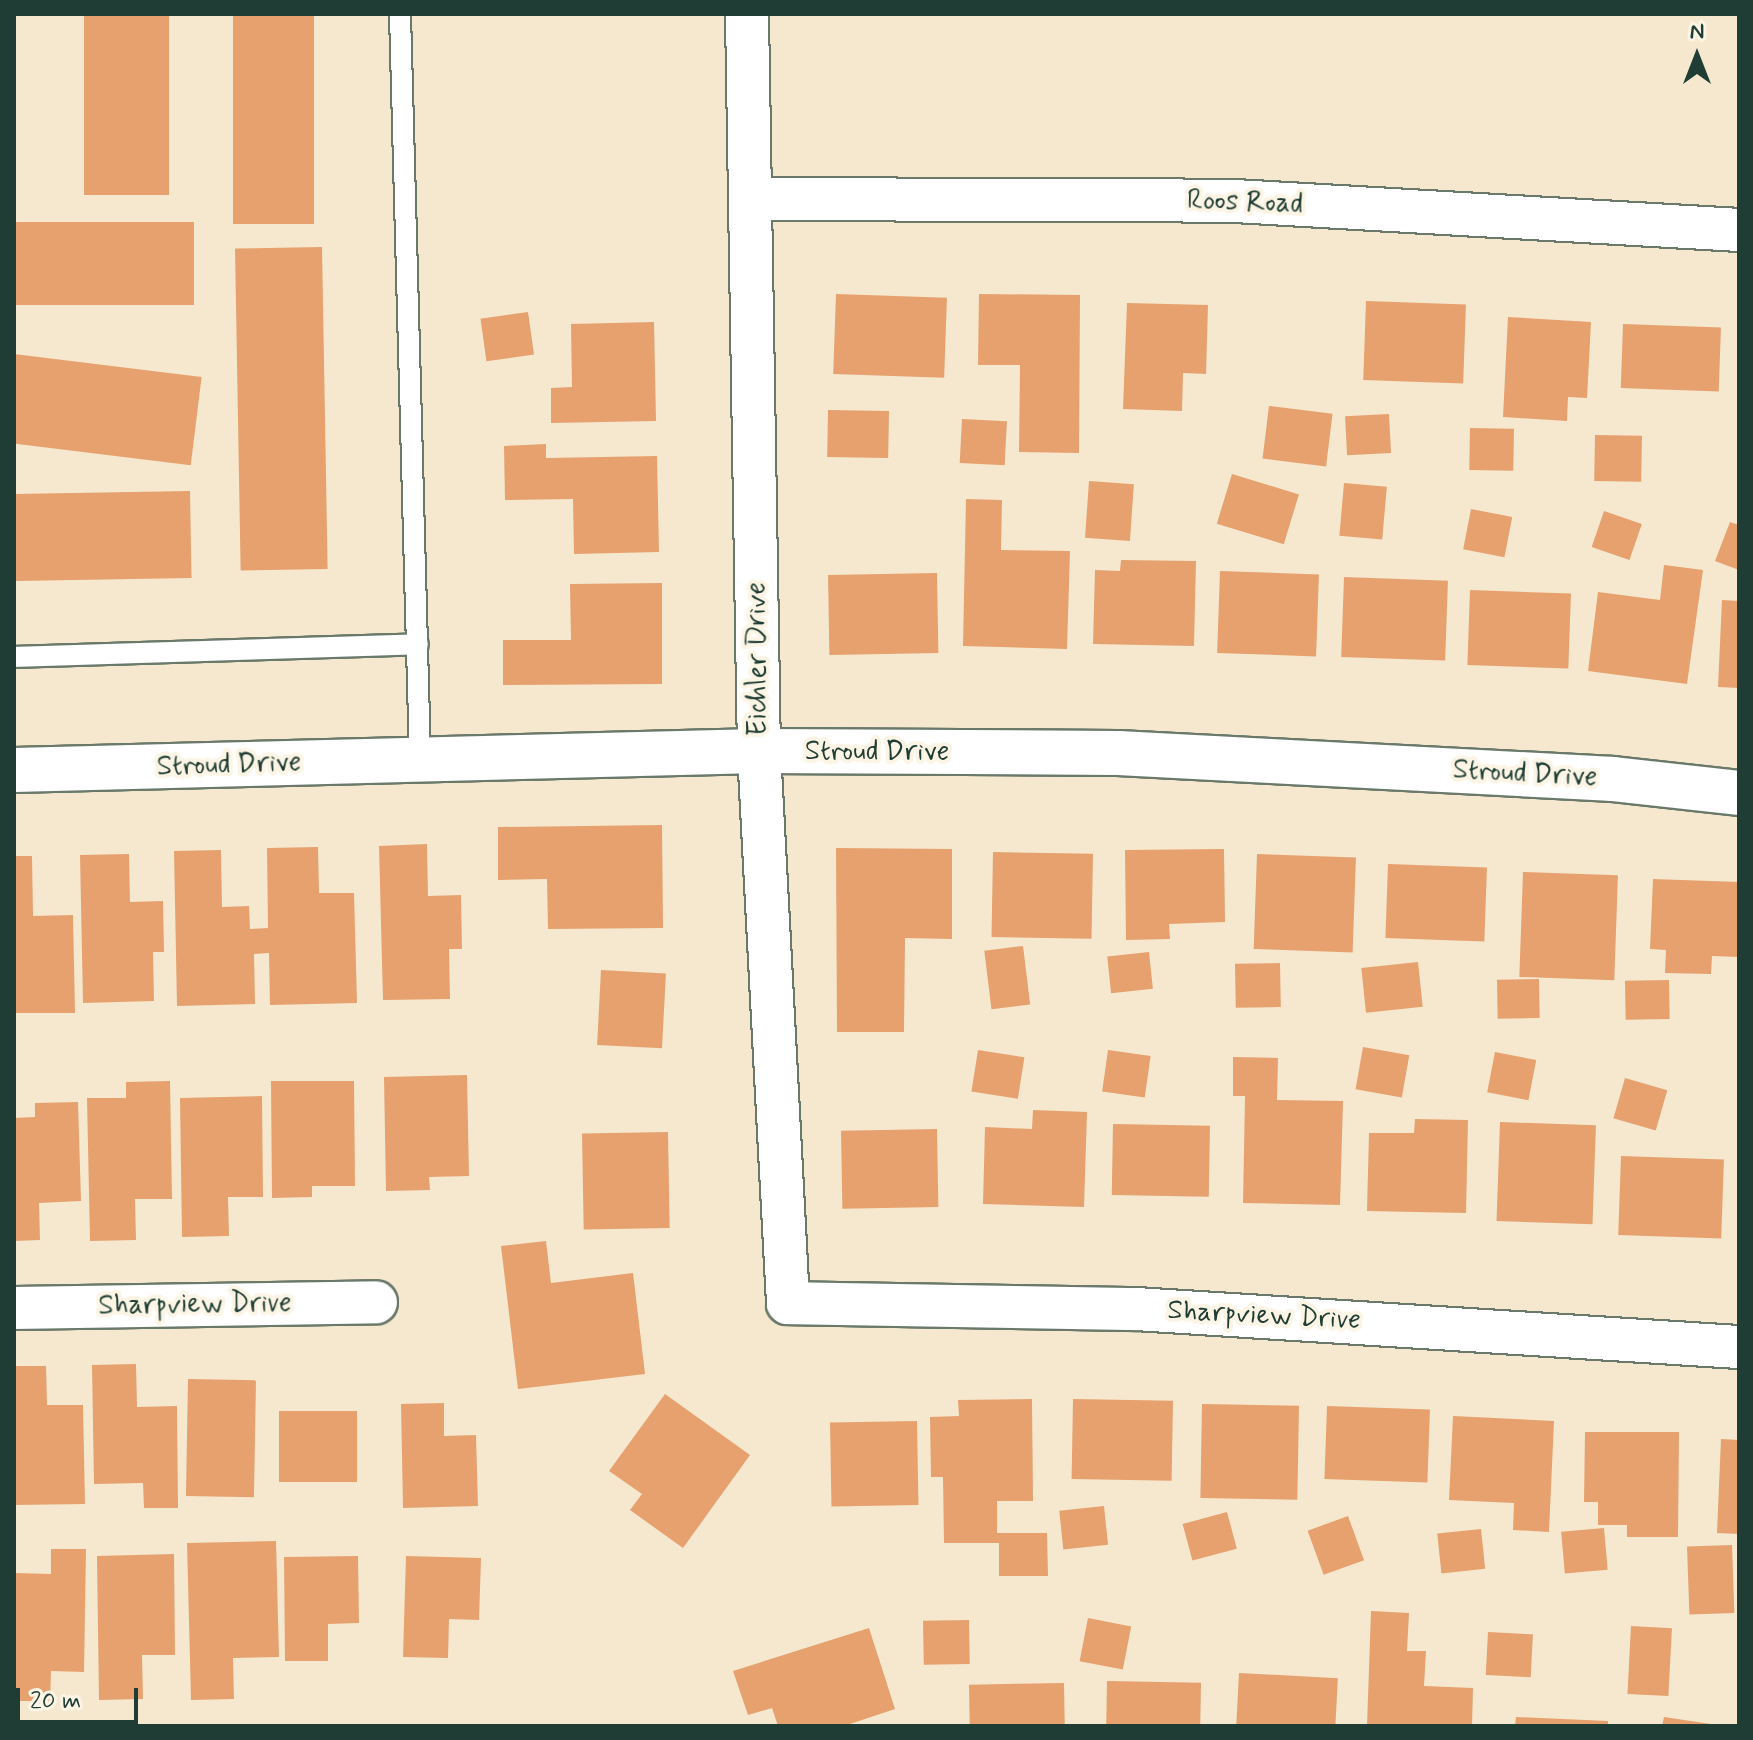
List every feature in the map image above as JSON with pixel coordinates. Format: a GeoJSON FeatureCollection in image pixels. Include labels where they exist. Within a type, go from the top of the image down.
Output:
{"type":"FeatureCollection","features":[{"type":"Feature","properties":{"kind":"street","name":"Eichler Drive"},"geometry":{"type":"LineString","coordinates":[[747,14],[759,751],[788,1303]]}},
{"type":"Feature","properties":{"kind":"street","name":"Roos Road"},"geometry":{"type":"LineString","coordinates":[[751,199],[1235,201],[1739,230]]}},
{"type":"Feature","properties":{"kind":"street","name":"Stroud Drive"},"geometry":{"type":"LineString","coordinates":[[14,770],[759,751],[1118,753],[1613,779],[1739,793]]}},
{"type":"Feature","properties":{"kind":"street","name":"Sharpview Drive"},"geometry":{"type":"LineString","coordinates":[[14,1308],[376,1302]]}},
{"type":"Feature","properties":{"kind":"street","name":"Sharpview Drive"},"geometry":{"type":"LineString","coordinates":[[788,1303],[1136,1309],[1739,1347]]}},
{"type":"Feature","properties":{"kind":"lane"},"geometry":{"type":"LineString","coordinates":[[400,14],[420,758]]}},
{"type":"Feature","properties":{"kind":"lane"},"geometry":{"type":"LineString","coordinates":[[14,657],[418,644]]}},
{"type":"Feature","properties":{"kind":"building"},"geometry":{"type":"Polygon","coordinates":[[[84,14],[169,14],[169,195],[84,195],[84,14]]]}},
{"type":"Feature","properties":{"kind":"building"},"geometry":{"type":"Polygon","coordinates":[[[233,14],[314,14],[314,224],[233,224],[233,14]]]}},
{"type":"Feature","properties":{"kind":"building"},"geometry":{"type":"Polygon","coordinates":[[[14,222],[194,222],[194,305],[14,305],[14,222]]]}},
{"type":"Feature","properties":{"kind":"building"},"geometry":{"type":"Polygon","coordinates":[[[322,247],[328,569],[241,570],[235,249],[322,247]]]}},
{"type":"Feature","properties":{"kind":"building"},"geometry":{"type":"Polygon","coordinates":[[[836,294],[947,298],[944,378],[833,374],[836,294]]]}},
{"type":"Feature","properties":{"kind":"building"},"geometry":{"type":"Polygon","coordinates":[[[979,294],[1080,295],[1079,453],[1019,452],[1020,365],[978,365],[979,294]]]}},
{"type":"Feature","properties":{"kind":"building"},"geometry":{"type":"Polygon","coordinates":[[[1366,301],[1466,304],[1463,383],[1363,380],[1366,301]]]}},
{"type":"Feature","properties":{"kind":"building"},"geometry":{"type":"Polygon","coordinates":[[[1127,303],[1208,305],[1206,374],[1183,373],[1182,411],[1123,409],[1127,303]]]}},
{"type":"Feature","properties":{"kind":"building"},"geometry":{"type":"Polygon","coordinates":[[[528,312],[534,355],[486,361],[480,319],[528,312]]]}},
{"type":"Feature","properties":{"kind":"building"},"geometry":{"type":"Polygon","coordinates":[[[1508,317],[1591,322],[1587,398],[1568,397],[1567,421],[1503,417],[1508,317]]]}},
{"type":"Feature","properties":{"kind":"building"},"geometry":{"type":"Polygon","coordinates":[[[654,322],[656,421],[551,423],[551,388],[572,387],[571,324],[654,322]]]}},
{"type":"Feature","properties":{"kind":"building"},"geometry":{"type":"Polygon","coordinates":[[[1623,324],[1721,327],[1719,391],[1621,388],[1623,324]]]}},
{"type":"Feature","properties":{"kind":"building"},"geometry":{"type":"Polygon","coordinates":[[[14,354],[202,377],[191,465],[14,444],[14,354]]]}},
{"type":"Feature","properties":{"kind":"building"},"geometry":{"type":"Polygon","coordinates":[[[1269,406],[1333,414],[1326,466],[1263,459],[1269,406]]]}},
{"type":"Feature","properties":{"kind":"building"},"geometry":{"type":"Polygon","coordinates":[[[828,410],[889,411],[888,458],[827,457],[828,410]]]}},
{"type":"Feature","properties":{"kind":"building"},"geometry":{"type":"Polygon","coordinates":[[[1389,414],[1391,453],[1347,455],[1345,416],[1389,414]]]}},
{"type":"Feature","properties":{"kind":"building"},"geometry":{"type":"Polygon","coordinates":[[[962,419],[1007,421],[1005,465],[960,463],[962,419]]]}},
{"type":"Feature","properties":{"kind":"building"},"geometry":{"type":"Polygon","coordinates":[[[1470,428],[1514,429],[1513,471],[1469,470],[1470,428]]]}},
{"type":"Feature","properties":{"kind":"building"},"geometry":{"type":"Polygon","coordinates":[[[1595,435],[1642,436],[1641,482],[1594,481],[1595,435]]]}},
{"type":"Feature","properties":{"kind":"building"},"geometry":{"type":"Polygon","coordinates":[[[546,444],[546,458],[657,456],[659,552],[574,554],[573,499],[505,500],[504,446],[546,444]]]}},
{"type":"Feature","properties":{"kind":"building"},"geometry":{"type":"Polygon","coordinates":[[[1232,474],[1299,494],[1284,544],[1217,524],[1232,474]]]}},
{"type":"Feature","properties":{"kind":"building"},"geometry":{"type":"Polygon","coordinates":[[[1089,481],[1134,484],[1130,541],[1085,538],[1089,481]]]}},
{"type":"Feature","properties":{"kind":"building"},"geometry":{"type":"Polygon","coordinates":[[[1344,483],[1387,487],[1382,540],[1339,536],[1344,483]]]}},
{"type":"Feature","properties":{"kind":"building"},"geometry":{"type":"Polygon","coordinates":[[[190,491],[192,578],[16,581],[14,494],[190,491]]]}},
{"type":"Feature","properties":{"kind":"building"},"geometry":{"type":"Polygon","coordinates":[[[966,499],[1002,500],[1001,550],[1070,551],[1067,649],[963,646],[966,499]]]}},
{"type":"Feature","properties":{"kind":"building"},"geometry":{"type":"Polygon","coordinates":[[[1471,509],[1512,517],[1504,557],[1463,549],[1471,509]]]}},
{"type":"Feature","properties":{"kind":"building"},"geometry":{"type":"Polygon","coordinates":[[[1604,511],[1642,524],[1629,560],[1592,547],[1604,511]]]}},
{"type":"Feature","properties":{"kind":"building"},"geometry":{"type":"Polygon","coordinates":[[[1730,522],[1739,525],[1739,570],[1715,561],[1730,522]]]}},
{"type":"Feature","properties":{"kind":"building"},"geometry":{"type":"Polygon","coordinates":[[[1121,560],[1196,561],[1194,646],[1093,644],[1095,570],[1120,571],[1121,560]]]}},
{"type":"Feature","properties":{"kind":"building"},"geometry":{"type":"Polygon","coordinates":[[[1664,565],[1703,570],[1687,684],[1588,671],[1598,592],[1660,600],[1664,565]]]}},
{"type":"Feature","properties":{"kind":"building"},"geometry":{"type":"Polygon","coordinates":[[[1220,571],[1319,574],[1316,656],[1217,653],[1220,571]]]}},
{"type":"Feature","properties":{"kind":"building"},"geometry":{"type":"Polygon","coordinates":[[[937,573],[938,653],[829,655],[828,575],[937,573]]]}},
{"type":"Feature","properties":{"kind":"building"},"geometry":{"type":"Polygon","coordinates":[[[1344,577],[1448,581],[1445,661],[1341,657],[1344,577]]]}},
{"type":"Feature","properties":{"kind":"building"},"geometry":{"type":"Polygon","coordinates":[[[662,583],[662,684],[503,685],[503,640],[571,640],[570,584],[662,583]]]}},
{"type":"Feature","properties":{"kind":"building"},"geometry":{"type":"Polygon","coordinates":[[[1470,590],[1571,594],[1568,668],[1467,665],[1470,590]]]}},
{"type":"Feature","properties":{"kind":"building"},"geometry":{"type":"Polygon","coordinates":[[[1722,600],[1739,601],[1739,688],[1718,687],[1722,600]]]}},
{"type":"Feature","properties":{"kind":"building"},"geometry":{"type":"Polygon","coordinates":[[[662,825],[663,928],[548,929],[547,879],[498,880],[498,827],[662,825]]]}},
{"type":"Feature","properties":{"kind":"building"},"geometry":{"type":"Polygon","coordinates":[[[427,844],[428,896],[461,895],[462,949],[449,949],[450,999],[383,1000],[379,846],[427,844]]]}},
{"type":"Feature","properties":{"kind":"building"},"geometry":{"type":"Polygon","coordinates":[[[318,847],[319,893],[354,893],[357,1003],[270,1005],[269,953],[254,954],[255,1004],[177,1006],[174,851],[221,850],[222,907],[249,906],[250,929],[268,928],[267,848],[318,847]]]}},
{"type":"Feature","properties":{"kind":"building"},"geometry":{"type":"Polygon","coordinates":[[[836,848],[952,849],[952,939],[905,938],[904,1032],[837,1032],[836,848]]]}},
{"type":"Feature","properties":{"kind":"building"},"geometry":{"type":"Polygon","coordinates":[[[1224,849],[1225,922],[1169,924],[1170,939],[1126,940],[1125,850],[1224,849]]]}},
{"type":"Feature","properties":{"kind":"building"},"geometry":{"type":"Polygon","coordinates":[[[993,852],[1093,854],[1092,939],[992,937],[993,852]]]}},
{"type":"Feature","properties":{"kind":"building"},"geometry":{"type":"Polygon","coordinates":[[[129,854],[130,902],[163,901],[164,952],[153,952],[154,1001],[83,1003],[80,855],[129,854]]]}},
{"type":"Feature","properties":{"kind":"building"},"geometry":{"type":"Polygon","coordinates":[[[1257,854],[1356,857],[1353,952],[1254,949],[1257,854]]]}},
{"type":"Feature","properties":{"kind":"building"},"geometry":{"type":"Polygon","coordinates":[[[14,856],[32,856],[33,916],[73,915],[75,1013],[14,1013],[14,856]]]}},
{"type":"Feature","properties":{"kind":"building"},"geometry":{"type":"Polygon","coordinates":[[[1388,864],[1487,867],[1484,941],[1385,938],[1388,864]]]}},
{"type":"Feature","properties":{"kind":"building"},"geometry":{"type":"Polygon","coordinates":[[[1523,872],[1618,875],[1614,980],[1519,977],[1523,872]]]}},
{"type":"Feature","properties":{"kind":"building"},"geometry":{"type":"Polygon","coordinates":[[[1653,879],[1739,882],[1739,957],[1712,956],[1711,974],[1665,973],[1666,950],[1650,949],[1653,879]]]}},
{"type":"Feature","properties":{"kind":"building"},"geometry":{"type":"Polygon","coordinates":[[[1023,946],[1030,1005],[991,1009],[984,951],[1023,946]]]}},
{"type":"Feature","properties":{"kind":"building"},"geometry":{"type":"Polygon","coordinates":[[[1149,952],[1153,989],[1111,993],[1107,956],[1149,952]]]}},
{"type":"Feature","properties":{"kind":"building"},"geometry":{"type":"Polygon","coordinates":[[[1418,962],[1423,1007],[1366,1013],[1361,968],[1418,962]]]}},
{"type":"Feature","properties":{"kind":"building"},"geometry":{"type":"Polygon","coordinates":[[[1280,963],[1281,1007],[1236,1008],[1235,964],[1280,963]]]}},
{"type":"Feature","properties":{"kind":"building"},"geometry":{"type":"Polygon","coordinates":[[[601,970],[666,973],[662,1048],[597,1045],[601,970]]]}},
{"type":"Feature","properties":{"kind":"building"},"geometry":{"type":"Polygon","coordinates":[[[1539,979],[1540,1018],[1498,1019],[1497,980],[1539,979]]]}},
{"type":"Feature","properties":{"kind":"building"},"geometry":{"type":"Polygon","coordinates":[[[1669,980],[1670,1019],[1626,1020],[1625,981],[1669,980]]]}},
{"type":"Feature","properties":{"kind":"building"},"geometry":{"type":"Polygon","coordinates":[[[1363,1047],[1409,1055],[1402,1098],[1356,1089],[1363,1047]]]}},
{"type":"Feature","properties":{"kind":"building"},"geometry":{"type":"Polygon","coordinates":[[[978,1050],[1024,1057],[1018,1099],[971,1091],[978,1050]]]}},
{"type":"Feature","properties":{"kind":"building"},"geometry":{"type":"Polygon","coordinates":[[[1108,1050],[1151,1056],[1145,1098],[1102,1092],[1108,1050]]]}},
{"type":"Feature","properties":{"kind":"building"},"geometry":{"type":"Polygon","coordinates":[[[1495,1052],[1536,1060],[1528,1100],[1487,1092],[1495,1052]]]}},
{"type":"Feature","properties":{"kind":"building"},"geometry":{"type":"Polygon","coordinates":[[[1233,1057],[1278,1058],[1277,1100],[1343,1101],[1340,1205],[1243,1203],[1245,1096],[1233,1096],[1233,1057]]]}},
{"type":"Feature","properties":{"kind":"building"},"geometry":{"type":"Polygon","coordinates":[[[467,1075],[469,1176],[429,1177],[430,1190],[386,1191],[384,1077],[467,1075]]]}},
{"type":"Feature","properties":{"kind":"building"},"geometry":{"type":"Polygon","coordinates":[[[1625,1078],[1667,1090],[1656,1131],[1613,1118],[1625,1078]]]}},
{"type":"Feature","properties":{"kind":"building"},"geometry":{"type":"Polygon","coordinates":[[[170,1081],[172,1199],[135,1199],[136,1240],[90,1241],[87,1098],[126,1098],[126,1082],[170,1081]]]}},
{"type":"Feature","properties":{"kind":"building"},"geometry":{"type":"Polygon","coordinates":[[[271,1081],[354,1081],[355,1186],[312,1186],[312,1197],[272,1198],[271,1081]]]}},
{"type":"Feature","properties":{"kind":"building"},"geometry":{"type":"Polygon","coordinates":[[[262,1096],[263,1197],[228,1197],[229,1236],[182,1237],[180,1098],[262,1096]]]}},
{"type":"Feature","properties":{"kind":"building"},"geometry":{"type":"Polygon","coordinates":[[[78,1102],[81,1201],[39,1203],[40,1240],[14,1241],[14,1118],[35,1117],[35,1103],[78,1102]]]}},
{"type":"Feature","properties":{"kind":"building"},"geometry":{"type":"Polygon","coordinates":[[[1033,1110],[1087,1112],[1084,1207],[983,1204],[985,1127],[1032,1129],[1033,1110]]]}},
{"type":"Feature","properties":{"kind":"building"},"geometry":{"type":"Polygon","coordinates":[[[1415,1119],[1468,1120],[1466,1213],[1367,1211],[1369,1133],[1414,1133],[1415,1119]]]}},
{"type":"Feature","properties":{"kind":"building"},"geometry":{"type":"Polygon","coordinates":[[[1500,1122],[1596,1125],[1592,1224],[1497,1221],[1500,1122]]]}},
{"type":"Feature","properties":{"kind":"building"},"geometry":{"type":"Polygon","coordinates":[[[1113,1124],[1210,1126],[1209,1197],[1112,1195],[1113,1124]]]}},
{"type":"Feature","properties":{"kind":"building"},"geometry":{"type":"Polygon","coordinates":[[[937,1129],[938,1207],[842,1209],[841,1131],[937,1129]]]}},
{"type":"Feature","properties":{"kind":"building"},"geometry":{"type":"Polygon","coordinates":[[[668,1132],[670,1228],[584,1229],[582,1134],[668,1132]]]}},
{"type":"Feature","properties":{"kind":"building"},"geometry":{"type":"Polygon","coordinates":[[[1621,1156],[1724,1160],[1721,1239],[1618,1235],[1621,1156]]]}},
{"type":"Feature","properties":{"kind":"building"},"geometry":{"type":"Polygon","coordinates":[[[546,1241],[551,1283],[633,1273],[645,1374],[518,1389],[501,1246],[546,1241]]]}},
{"type":"Feature","properties":{"kind":"building"},"geometry":{"type":"Polygon","coordinates":[[[136,1364],[137,1407],[177,1406],[178,1508],[144,1508],[143,1483],[94,1484],[92,1365],[136,1364]]]}},
{"type":"Feature","properties":{"kind":"building"},"geometry":{"type":"Polygon","coordinates":[[[14,1366],[46,1366],[47,1405],[83,1405],[85,1504],[14,1505],[14,1366]]]}},
{"type":"Feature","properties":{"kind":"building"},"geometry":{"type":"Polygon","coordinates":[[[188,1379],[256,1380],[254,1497],[186,1496],[188,1379]]]}},
{"type":"Feature","properties":{"kind":"building"},"geometry":{"type":"Polygon","coordinates":[[[665,1394],[750,1455],[683,1548],[630,1510],[642,1494],[609,1471],[665,1394]]]}},
{"type":"Feature","properties":{"kind":"building"},"geometry":{"type":"Polygon","coordinates":[[[1032,1399],[1033,1501],[997,1501],[997,1533],[1047,1533],[1048,1576],[999,1576],[999,1543],[944,1543],[943,1477],[931,1477],[930,1417],[959,1416],[958,1400],[1032,1399]]]}},
{"type":"Feature","properties":{"kind":"building"},"geometry":{"type":"Polygon","coordinates":[[[1073,1399],[1173,1401],[1172,1481],[1072,1479],[1073,1399]]]}},
{"type":"Feature","properties":{"kind":"building"},"geometry":{"type":"Polygon","coordinates":[[[444,1403],[444,1436],[476,1435],[478,1506],[403,1508],[401,1404],[444,1403]]]}},
{"type":"Feature","properties":{"kind":"building"},"geometry":{"type":"Polygon","coordinates":[[[1202,1404],[1299,1406],[1297,1500],[1200,1498],[1202,1404]]]}},
{"type":"Feature","properties":{"kind":"building"},"geometry":{"type":"Polygon","coordinates":[[[1327,1406],[1430,1410],[1427,1483],[1324,1479],[1327,1406]]]}},
{"type":"Feature","properties":{"kind":"building"},"geometry":{"type":"Polygon","coordinates":[[[279,1411],[357,1411],[357,1482],[279,1482],[279,1411]]]}},
{"type":"Feature","properties":{"kind":"building"},"geometry":{"type":"Polygon","coordinates":[[[1453,1416],[1554,1421],[1549,1532],[1513,1530],[1514,1503],[1449,1500],[1453,1416]]]}},
{"type":"Feature","properties":{"kind":"building"},"geometry":{"type":"Polygon","coordinates":[[[917,1421],[918,1505],[831,1507],[830,1423],[917,1421]]]}},
{"type":"Feature","properties":{"kind":"building"},"geometry":{"type":"Polygon","coordinates":[[[1585,1432],[1679,1432],[1678,1537],[1627,1537],[1627,1525],[1598,1525],[1598,1502],[1584,1502],[1585,1432]]]}},
{"type":"Feature","properties":{"kind":"building"},"geometry":{"type":"Polygon","coordinates":[[[1721,1439],[1739,1440],[1739,1534],[1717,1533],[1721,1439]]]}},
{"type":"Feature","properties":{"kind":"building"},"geometry":{"type":"Polygon","coordinates":[[[1104,1506],[1108,1545],[1063,1549],[1059,1511],[1104,1506]]]}},
{"type":"Feature","properties":{"kind":"building"},"geometry":{"type":"Polygon","coordinates":[[[1227,1512],[1237,1549],[1192,1561],[1183,1524],[1227,1512]]]}},
{"type":"Feature","properties":{"kind":"building"},"geometry":{"type":"Polygon","coordinates":[[[1348,1516],[1364,1560],[1324,1575],[1308,1531],[1348,1516]]]}},
{"type":"Feature","properties":{"kind":"building"},"geometry":{"type":"Polygon","coordinates":[[[1604,1528],[1608,1570],[1565,1574],[1561,1532],[1604,1528]]]}},
{"type":"Feature","properties":{"kind":"building"},"geometry":{"type":"Polygon","coordinates":[[[1481,1529],[1485,1569],[1441,1573],[1437,1534],[1481,1529]]]}},
{"type":"Feature","properties":{"kind":"building"},"geometry":{"type":"Polygon","coordinates":[[[276,1541],[279,1657],[233,1658],[234,1699],[191,1700],[187,1543],[276,1541]]]}},
{"type":"Feature","properties":{"kind":"building"},"geometry":{"type":"Polygon","coordinates":[[[1732,1545],[1734,1613],[1689,1615],[1687,1547],[1732,1545]]]}},
{"type":"Feature","properties":{"kind":"building"},"geometry":{"type":"Polygon","coordinates":[[[51,1549],[86,1549],[84,1672],[51,1671],[50,1701],[14,1701],[14,1573],[51,1574],[51,1549]]]}},
{"type":"Feature","properties":{"kind":"building"},"geometry":{"type":"Polygon","coordinates":[[[174,1554],[175,1655],[142,1655],[143,1699],[99,1700],[97,1556],[174,1554]]]}},
{"type":"Feature","properties":{"kind":"building"},"geometry":{"type":"Polygon","coordinates":[[[358,1556],[359,1623],[328,1624],[328,1661],[285,1661],[284,1557],[358,1556]]]}},
{"type":"Feature","properties":{"kind":"building"},"geometry":{"type":"Polygon","coordinates":[[[406,1556],[481,1558],[479,1620],[449,1619],[448,1658],[403,1657],[406,1556]]]}},
{"type":"Feature","properties":{"kind":"building"},"geometry":{"type":"Polygon","coordinates":[[[1371,1611],[1409,1613],[1407,1651],[1426,1651],[1424,1686],[1473,1688],[1472,1726],[1367,1726],[1371,1611]]]}},
{"type":"Feature","properties":{"kind":"building"},"geometry":{"type":"Polygon","coordinates":[[[1088,1618],[1131,1626],[1123,1670],[1080,1661],[1088,1618]]]}},
{"type":"Feature","properties":{"kind":"building"},"geometry":{"type":"Polygon","coordinates":[[[969,1620],[970,1664],[924,1665],[923,1621],[969,1620]]]}},
{"type":"Feature","properties":{"kind":"building"},"geometry":{"type":"Polygon","coordinates":[[[1631,1626],[1672,1628],[1668,1696],[1627,1694],[1631,1626]]]}},
{"type":"Feature","properties":{"kind":"building"},"geometry":{"type":"Polygon","coordinates":[[[869,1628],[895,1709],[844,1726],[778,1726],[772,1708],[748,1715],[733,1671],[869,1628]]]}},
{"type":"Feature","properties":{"kind":"building"},"geometry":{"type":"Polygon","coordinates":[[[1488,1632],[1533,1634],[1531,1677],[1486,1675],[1488,1632]]]}},
{"type":"Feature","properties":{"kind":"building"},"geometry":{"type":"Polygon","coordinates":[[[1239,1673],[1338,1678],[1335,1726],[1236,1726],[1239,1673]]]}},
{"type":"Feature","properties":{"kind":"building"},"geometry":{"type":"Polygon","coordinates":[[[1107,1681],[1201,1683],[1200,1726],[1106,1726],[1107,1681]]]}},
{"type":"Feature","properties":{"kind":"building"},"geometry":{"type":"Polygon","coordinates":[[[1064,1683],[1065,1726],[970,1726],[969,1685],[1064,1683]]]}},
{"type":"Feature","properties":{"kind":"building"},"geometry":{"type":"Polygon","coordinates":[[[1516,1717],[1608,1721],[1608,1726],[1515,1726],[1516,1717]]]}},
{"type":"Feature","properties":{"kind":"building"},"geometry":{"type":"Polygon","coordinates":[[[1664,1717],[1711,1724],[1711,1726],[1662,1726],[1664,1717]]]}}]}
